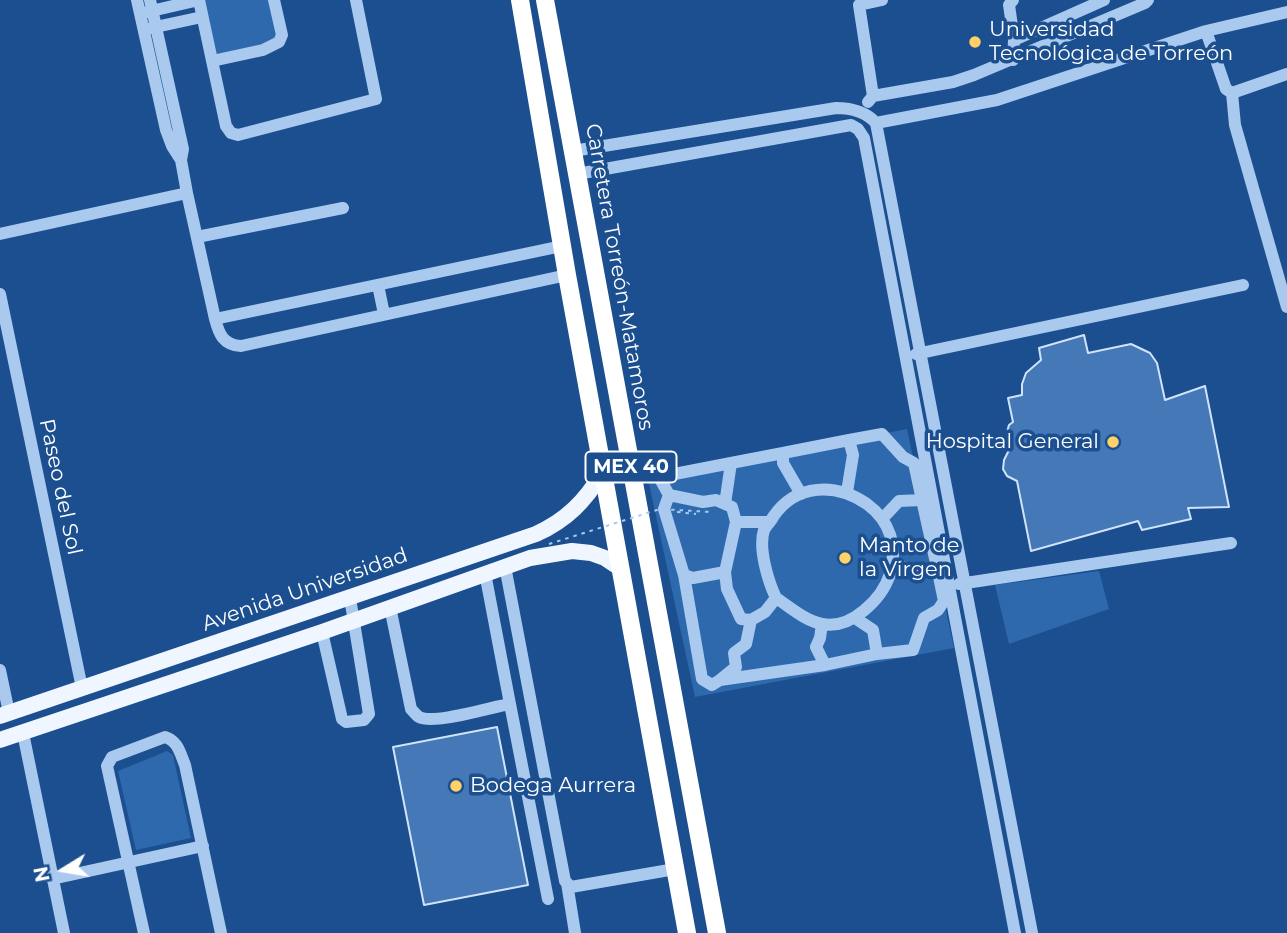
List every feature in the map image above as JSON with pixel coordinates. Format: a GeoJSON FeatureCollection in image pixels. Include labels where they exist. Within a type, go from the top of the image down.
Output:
{"type":"FeatureCollection","features":[{"type":"Feature","properties":{"kind":"highway","name":"MEX 40"},"geometry":{"type":"LineString","coordinates":[[520,0],[567,275],[687,933]]}},
{"type":"Feature","properties":{"kind":"highway","name":"Carretera Torreón-Matamoros"},"geometry":{"type":"LineString","coordinates":[[545,0],[717,933]]}},
{"type":"Feature","properties":{"kind":"main road","name":"Avenida Universidad"},"geometry":{"type":"LineString","coordinates":[[4,715],[536,534],[562,520],[590,493],[603,472]]}},
{"type":"Feature","properties":{"kind":"main road","name":"Avenida Universidad"},"geometry":{"type":"LineString","coordinates":[[0,740],[322,632],[530,558],[572,551],[591,553],[620,568]]}},
{"type":"Feature","properties":{"kind":"main road"},"geometry":{"type":"LineString","coordinates":[[451,562],[458,584]]}},
{"type":"Feature","properties":{"kind":"street"},"geometry":{"type":"LineString","coordinates":[[356,0],[377,96],[374,100],[238,135],[233,135],[226,126],[199,0],[145,6],[183,149],[181,160],[187,193],[215,319],[222,338],[233,346],[241,346],[567,275]]}},
{"type":"Feature","properties":{"kind":"street"},"geometry":{"type":"LineString","coordinates":[[212,61],[263,50],[279,42],[282,35],[274,0]]}},
{"type":"Feature","properties":{"kind":"street"},"geometry":{"type":"LineString","coordinates":[[873,96],[859,2],[882,0]]}},
{"type":"Feature","properties":{"kind":"street"},"geometry":{"type":"LineString","coordinates":[[1013,0],[1009,5],[1014,40],[1013,60]]}},
{"type":"Feature","properties":{"kind":"street"},"geometry":{"type":"LineString","coordinates":[[1014,40],[1104,0]]}},
{"type":"Feature","properties":{"kind":"street"},"geometry":{"type":"LineString","coordinates":[[577,174],[850,124],[873,96],[953,82],[1013,60],[1147,0]]}},
{"type":"Feature","properties":{"kind":"street"},"geometry":{"type":"LineString","coordinates":[[876,123],[997,100],[1206,31],[1287,12]]}},
{"type":"Feature","properties":{"kind":"street"},"geometry":{"type":"LineString","coordinates":[[150,29],[202,17]]}},
{"type":"Feature","properties":{"kind":"street"},"geometry":{"type":"LineString","coordinates":[[1206,31],[1226,89],[1232,93]]}},
{"type":"Feature","properties":{"kind":"street"},"geometry":{"type":"LineString","coordinates":[[1232,93],[1287,74]]}},
{"type":"Feature","properties":{"kind":"street"},"geometry":{"type":"LineString","coordinates":[[1232,93],[1235,125],[1287,307]]}},
{"type":"Feature","properties":{"kind":"street"},"geometry":{"type":"LineString","coordinates":[[573,151],[836,108],[861,112],[876,123],[1032,933]]}},
{"type":"Feature","properties":{"kind":"street"},"geometry":{"type":"LineString","coordinates":[[850,124],[862,134],[866,143],[1015,933]]}},
{"type":"Feature","properties":{"kind":"street"},"geometry":{"type":"LineString","coordinates":[[0,234],[187,193]]}},
{"type":"Feature","properties":{"kind":"street"},"geometry":{"type":"LineString","coordinates":[[197,237],[343,208]]}},
{"type":"Feature","properties":{"kind":"street"},"geometry":{"type":"LineString","coordinates":[[215,319],[562,246]]}},
{"type":"Feature","properties":{"kind":"street"},"geometry":{"type":"LineString","coordinates":[[378,285],[384,314]]}},
{"type":"Feature","properties":{"kind":"street"},"geometry":{"type":"LineString","coordinates":[[905,356],[1243,285]]}},
{"type":"Feature","properties":{"kind":"street","name":"Paseo del Sol"},"geometry":{"type":"LineString","coordinates":[[0,294],[82,688]]}},
{"type":"Feature","properties":{"kind":"street"},"geometry":{"type":"LineString","coordinates":[[0,370],[15,367]]}},
{"type":"Feature","properties":{"kind":"street"},"geometry":{"type":"LineString","coordinates":[[720,680],[825,666],[877,654],[913,650],[924,618],[938,610],[944,601],[914,463],[903,457],[882,434],[659,477],[669,495],[664,509],[684,575],[702,679],[712,685],[736,667],[734,653],[746,644],[751,620]]}},
{"type":"Feature","properties":{"kind":"street"},"geometry":{"type":"LineString","coordinates":[[847,492],[853,454],[849,440]]}},
{"type":"Feature","properties":{"kind":"street"},"geometry":{"type":"LineString","coordinates":[[782,453],[783,463],[802,494]]}},
{"type":"Feature","properties":{"kind":"street"},"geometry":{"type":"LineString","coordinates":[[725,504],[731,463]]}},
{"type":"Feature","properties":{"kind":"street"},"geometry":{"type":"LineString","coordinates":[[930,484],[945,481]]}},
{"type":"Feature","properties":{"kind":"street"},"geometry":{"type":"LineString","coordinates":[[823,489],[847,492],[877,510],[883,517],[893,542],[893,564],[874,603],[855,618],[822,624],[776,598],[768,578],[764,556],[764,530],[783,503],[802,494],[823,489]]}},
{"type":"Feature","properties":{"kind":"street"},"geometry":{"type":"LineString","coordinates":[[669,495],[703,502],[716,500],[732,507],[736,522],[725,572],[727,589],[741,619],[751,620],[765,612],[776,598]]}},
{"type":"Feature","properties":{"kind":"street"},"geometry":{"type":"LineString","coordinates":[[883,517],[899,501],[922,500]]}},
{"type":"Feature","properties":{"kind":"street"},"geometry":{"type":"LineString","coordinates":[[736,522],[770,522]]}},
{"type":"Feature","properties":{"kind":"street"},"geometry":{"type":"LineString","coordinates":[[948,586],[1231,543]]}},
{"type":"Feature","properties":{"kind":"street"},"geometry":{"type":"LineString","coordinates":[[893,564],[908,570],[938,572]]}},
{"type":"Feature","properties":{"kind":"street"},"geometry":{"type":"LineString","coordinates":[[505,566],[575,933]]}},
{"type":"Feature","properties":{"kind":"street"},"geometry":{"type":"LineString","coordinates":[[684,575],[693,578],[725,572]]}},
{"type":"Feature","properties":{"kind":"street"},"geometry":{"type":"LineString","coordinates":[[485,573],[548,899]]}},
{"type":"Feature","properties":{"kind":"street"},"geometry":{"type":"LineString","coordinates":[[322,632],[342,719],[346,722],[364,720],[369,714],[350,598]]}},
{"type":"Feature","properties":{"kind":"street"},"geometry":{"type":"LineString","coordinates":[[390,607],[411,709],[416,715],[429,719],[510,704]]}},
{"type":"Feature","properties":{"kind":"street"},"geometry":{"type":"LineString","coordinates":[[855,618],[873,630],[877,654]]}},
{"type":"Feature","properties":{"kind":"street"},"geometry":{"type":"LineString","coordinates":[[822,624],[816,647],[825,666]]}},
{"type":"Feature","properties":{"kind":"street"},"geometry":{"type":"LineString","coordinates":[[0,670],[4,715]]}},
{"type":"Feature","properties":{"kind":"street"},"geometry":{"type":"LineString","coordinates":[[23,733],[64,933]]}},
{"type":"Feature","properties":{"kind":"street"},"geometry":{"type":"LineString","coordinates":[[144,933],[107,766],[112,757],[165,737],[172,739],[178,747],[185,765],[221,933]]}},
{"type":"Feature","properties":{"kind":"street"},"geometry":{"type":"LineString","coordinates":[[996,831],[1012,828]]}},
{"type":"Feature","properties":{"kind":"street"},"geometry":{"type":"LineString","coordinates":[[52,879],[203,846]]}},
{"type":"Feature","properties":{"kind":"street"},"geometry":{"type":"LineString","coordinates":[[567,883],[571,887],[675,869]]}},
{"type":"Feature","properties":{"kind":"path"},"geometry":{"type":"LineString","coordinates":[[549,544],[660,509],[710,512],[711,515],[665,512]]}},
{"type":"Feature","properties":{"kind":"shaded area"},"geometry":{"type":"Polygon","coordinates":[[[201,0],[271,0],[278,41],[213,59],[201,0]]]}},
{"type":"Feature","properties":{"kind":"shaded area"},"geometry":{"type":"Polygon","coordinates":[[[907,429],[954,648],[695,697],[648,479],[907,429]]]}},
{"type":"Feature","properties":{"kind":"shaded area"},"geometry":{"type":"Polygon","coordinates":[[[1099,571],[1109,609],[1009,644],[995,585],[1099,571]]]}},
{"type":"Feature","properties":{"kind":"shaded area"},"geometry":{"type":"Polygon","coordinates":[[[167,751],[173,755],[191,838],[136,850],[118,771],[167,751]]]}},
{"type":"Feature","properties":{"kind":"building","name":"Hospital General"},"geometry":{"type":"Polygon","coordinates":[[[1084,335],[1088,353],[1131,344],[1150,353],[1157,363],[1165,400],[1205,386],[1229,507],[1188,508],[1191,519],[1142,530],[1138,521],[1031,551],[1017,481],[1007,476],[1003,469],[1011,446],[1007,432],[1013,422],[1008,398],[1022,395],[1026,373],[1041,360],[1039,348],[1084,335]]]}},
{"type":"Feature","properties":{"kind":"building"},"geometry":{"type":"Polygon","coordinates":[[[497,727],[528,885],[424,905],[393,747],[497,727]]]}},
{"type":"Feature","properties":{"kind":"place","name":"Universidad Tecnológica de Torreón"},"geometry":{"type":"Point","coordinates":[975,42]}},
{"type":"Feature","properties":{"kind":"place","name":"Hospital General"},"geometry":{"type":"Point","coordinates":[1113,442]}},
{"type":"Feature","properties":{"kind":"place","name":"Manto de la Virgen"},"geometry":{"type":"Point","coordinates":[845,558]}},
{"type":"Feature","properties":{"kind":"place","name":"Bodega Aurrera"},"geometry":{"type":"Point","coordinates":[456,786]}}]}
